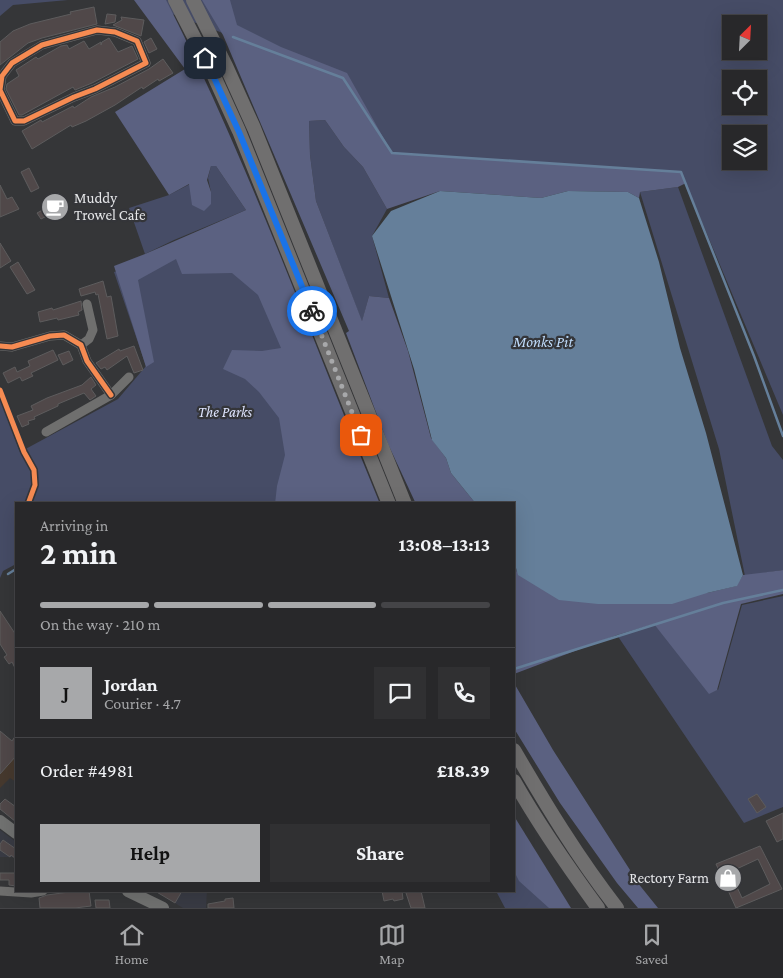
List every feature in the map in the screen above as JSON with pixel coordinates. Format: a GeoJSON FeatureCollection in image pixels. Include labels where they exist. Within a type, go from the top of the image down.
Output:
{"type":"FeatureCollection","features":[{"type":"Feature","properties":{"kind":"main road"},"geometry":{"type":"LineString","coordinates":[[175,0],[213,74],[239,132],[387,502]]}},
{"type":"Feature","properties":{"kind":"main road"},"geometry":{"type":"LineString","coordinates":[[193,0],[254,128],[404,502]]}},
{"type":"Feature","properties":{"kind":"main road"},"geometry":{"type":"LineString","coordinates":[[515,752],[546,806],[617,908]]}},
{"type":"Feature","properties":{"kind":"main road"},"geometry":{"type":"LineString","coordinates":[[515,783],[567,865],[598,908]]}},
{"type":"Feature","properties":{"kind":"main road"},"geometry":{"type":"LineString","coordinates":[[0,821],[15,832]]}},
{"type":"Feature","properties":{"kind":"main road"},"geometry":{"type":"LineString","coordinates":[[130,892],[160,907]]}},
{"type":"Feature","properties":{"kind":"street"},"geometry":{"type":"LineString","coordinates":[[97,30],[115,32],[137,41],[146,63],[95,90],[74,97],[24,121],[15,121],[0,90],[2,76],[12,63],[42,45],[97,30]]}},
{"type":"Feature","properties":{"kind":"street"},"geometry":{"type":"LineString","coordinates":[[81,344],[89,339],[93,330],[86,304]]}},
{"type":"Feature","properties":{"kind":"street"},"geometry":{"type":"LineString","coordinates":[[0,346],[12,347],[50,336],[64,335],[81,344],[86,360],[111,395]]}},
{"type":"Feature","properties":{"kind":"street"},"geometry":{"type":"LineString","coordinates":[[46,432],[111,395],[129,377]]}},
{"type":"Feature","properties":{"kind":"street"},"geometry":{"type":"LineString","coordinates":[[0,891],[15,892]]}},
{"type":"Feature","properties":{"kind":"street"},"geometry":{"type":"LineString","coordinates":[[16,892],[37,892]]}},
{"type":"Feature","properties":{"kind":"shaded area"},"geometry":{"type":"Polygon","coordinates":[[[134,0],[166,0],[225,124],[252,187],[379,502],[275,502],[277,486],[285,455],[279,418],[259,392],[245,379],[223,369],[232,350],[262,351],[281,348],[258,295],[232,273],[182,274],[176,259],[138,280],[154,362],[146,367],[114,266],[246,210],[216,166],[211,166],[207,180],[211,192],[211,204],[204,211],[192,205],[189,184],[169,195],[115,112],[185,69],[134,0]]]}},
{"type":"Feature","properties":{"kind":"shaded area"},"geometry":{"type":"Polygon","coordinates":[[[202,0],[230,0],[237,25],[281,47],[347,73],[392,153],[681,172],[686,183],[678,187],[640,192],[639,198],[628,192],[568,191],[541,198],[440,191],[387,209],[363,167],[344,147],[325,120],[309,121],[310,155],[316,201],[362,321],[369,296],[389,298],[408,351],[431,438],[446,458],[451,473],[474,502],[415,502],[388,444],[346,333],[349,331],[223,35],[202,0]]]}},
{"type":"Feature","properties":{"kind":"shaded area"},"geometry":{"type":"Polygon","coordinates":[[[515,565],[517,572],[707,593],[736,586],[743,575],[783,570],[783,594],[741,604],[717,690],[709,694],[654,624],[617,635],[515,674],[515,565]]]}},
{"type":"Feature","properties":{"kind":"shaded area"},"geometry":{"type":"Polygon","coordinates":[[[515,685],[553,750],[630,870],[629,872],[658,908],[638,908],[617,883],[560,803],[515,730],[515,685]]]}},
{"type":"Feature","properties":{"kind":"shaded area"},"geometry":{"type":"Polygon","coordinates":[[[15,753],[15,781],[10,778],[0,788],[0,772],[15,753]]]}},
{"type":"Feature","properties":{"kind":"shaded area"},"geometry":{"type":"Polygon","coordinates":[[[515,818],[571,908],[549,908],[519,881],[515,873],[515,818]]]}},
{"type":"Feature","properties":{"kind":"shaded area"},"geometry":{"type":"Polygon","coordinates":[[[0,830],[15,841],[15,858],[0,857],[0,830]]]}},
{"type":"Feature","properties":{"kind":"shaded area"},"geometry":{"type":"Polygon","coordinates":[[[157,892],[207,892],[206,908],[183,908],[157,892]]]}},
{"type":"Feature","properties":{"kind":"green space"},"geometry":{"type":"Polygon","coordinates":[[[0,0],[68,0],[13,5],[0,16],[0,0]]]}},
{"type":"Feature","properties":{"kind":"green space"},"geometry":{"type":"Polygon","coordinates":[[[135,0],[783,0],[783,415],[681,172],[392,153],[343,78],[135,0]]]}},
{"type":"Feature","properties":{"kind":"green space"},"geometry":{"type":"Polygon","coordinates":[[[325,120],[344,147],[363,167],[387,209],[372,236],[389,298],[369,296],[362,322],[316,201],[310,155],[309,121],[325,120]]]}},
{"type":"Feature","properties":{"kind":"green space"},"geometry":{"type":"Polygon","coordinates":[[[211,166],[216,166],[246,210],[145,254],[129,208],[169,195],[190,184],[211,192],[208,178],[211,166]]]}},
{"type":"Feature","properties":{"kind":"green space"},"geometry":{"type":"Polygon","coordinates":[[[678,187],[772,446],[783,460],[783,570],[745,576],[719,449],[640,192],[678,187]]]}},
{"type":"Feature","properties":{"kind":"green space","name":"The Parks"},"geometry":{"type":"Polygon","coordinates":[[[249,234],[358,502],[15,502],[15,565],[3,571],[0,578],[0,399],[20,452],[118,399],[146,366],[114,272],[249,234]]]}},
{"type":"Feature","properties":{"kind":"green space"},"geometry":{"type":"Polygon","coordinates":[[[783,596],[783,807],[744,823],[617,635],[654,624],[718,690],[742,605],[783,596]]]}},
{"type":"Feature","properties":{"kind":"green space"},"geometry":{"type":"Polygon","coordinates":[[[515,837],[555,908],[505,908],[497,892],[515,892],[515,837]]]}},
{"type":"Feature","properties":{"kind":"water","name":"Monks Pit"},"geometry":{"type":"Polygon","coordinates":[[[440,191],[541,198],[568,191],[628,192],[639,198],[659,262],[680,348],[706,433],[743,575],[737,586],[672,604],[598,604],[559,600],[518,575],[515,564],[515,502],[474,502],[451,473],[446,458],[432,440],[414,369],[372,236],[391,211],[440,191]]]}},
{"type":"Feature","properties":{"kind":"building"},"geometry":{"type":"Polygon","coordinates":[[[94,7],[97,24],[28,43],[0,65],[0,42],[13,31],[30,24],[71,14],[70,12],[94,7]]]}},
{"type":"Feature","properties":{"kind":"building"},"geometry":{"type":"Polygon","coordinates":[[[107,14],[116,15],[115,22],[105,24],[107,14]]]}},
{"type":"Feature","properties":{"kind":"building"},"geometry":{"type":"Polygon","coordinates":[[[121,17],[144,20],[141,36],[113,25],[122,20],[121,17]]]}},
{"type":"Feature","properties":{"kind":"building"},"geometry":{"type":"Polygon","coordinates":[[[109,38],[118,52],[132,46],[138,59],[92,83],[75,90],[73,87],[19,115],[6,89],[7,84],[19,76],[16,70],[36,57],[38,59],[61,46],[67,45],[69,49],[84,41],[89,49],[101,42],[101,45],[102,42],[109,38]]]}},
{"type":"Feature","properties":{"kind":"building"},"geometry":{"type":"Polygon","coordinates":[[[151,38],[157,49],[149,53],[144,42],[151,38]]]}},
{"type":"Feature","properties":{"kind":"building"},"geometry":{"type":"Polygon","coordinates":[[[163,59],[173,73],[159,81],[158,79],[143,89],[142,87],[86,121],[72,127],[71,125],[32,149],[22,131],[41,120],[42,122],[73,106],[74,108],[91,97],[149,69],[163,59]]]}},
{"type":"Feature","properties":{"kind":"building"},"geometry":{"type":"Polygon","coordinates":[[[29,168],[39,188],[31,192],[21,172],[29,168]]]}},
{"type":"Feature","properties":{"kind":"building"},"geometry":{"type":"Polygon","coordinates":[[[0,185],[7,199],[12,197],[19,209],[0,217],[0,185]]]}},
{"type":"Feature","properties":{"kind":"building"},"geometry":{"type":"Polygon","coordinates":[[[59,201],[62,208],[41,219],[37,213],[59,201]]]}},
{"type":"Feature","properties":{"kind":"building"},"geometry":{"type":"Polygon","coordinates":[[[0,243],[11,261],[0,268],[0,243]]]}},
{"type":"Feature","properties":{"kind":"building"},"geometry":{"type":"Polygon","coordinates":[[[18,262],[35,290],[27,294],[10,267],[18,262]]]}},
{"type":"Feature","properties":{"kind":"building"},"geometry":{"type":"Polygon","coordinates":[[[103,281],[107,297],[111,296],[118,336],[107,339],[98,294],[96,295],[95,292],[81,296],[79,289],[103,281]]]}},
{"type":"Feature","properties":{"kind":"building"},"geometry":{"type":"Polygon","coordinates":[[[81,301],[82,310],[78,312],[79,315],[40,322],[38,312],[52,308],[53,310],[81,301]]]}},
{"type":"Feature","properties":{"kind":"building"},"geometry":{"type":"Polygon","coordinates":[[[134,346],[143,370],[134,373],[127,356],[107,370],[105,367],[101,369],[96,363],[119,349],[120,351],[134,346]]]}},
{"type":"Feature","properties":{"kind":"building"},"geometry":{"type":"Polygon","coordinates":[[[53,350],[58,360],[31,373],[33,376],[22,381],[20,377],[8,383],[3,373],[15,367],[17,372],[30,366],[28,361],[53,350]]]}},
{"type":"Feature","properties":{"kind":"building"},"geometry":{"type":"Polygon","coordinates":[[[69,351],[73,360],[63,365],[58,355],[69,351]]]}},
{"type":"Feature","properties":{"kind":"building"},"geometry":{"type":"Polygon","coordinates":[[[91,377],[96,385],[91,389],[96,396],[90,400],[84,393],[34,417],[35,419],[28,421],[29,424],[22,427],[17,416],[33,410],[31,406],[47,398],[82,385],[91,377]]]}},
{"type":"Feature","properties":{"kind":"building"},"geometry":{"type":"Polygon","coordinates":[[[0,611],[15,634],[15,668],[12,662],[9,664],[4,657],[7,655],[0,644],[0,611]]]}},
{"type":"Feature","properties":{"kind":"building"},"geometry":{"type":"Polygon","coordinates":[[[0,731],[12,741],[15,736],[15,757],[0,774],[0,731]]]}},
{"type":"Feature","properties":{"kind":"building"},"geometry":{"type":"Polygon","coordinates":[[[757,794],[766,807],[757,813],[748,799],[757,794]]]}},
{"type":"Feature","properties":{"kind":"building"},"geometry":{"type":"Polygon","coordinates":[[[5,799],[15,806],[15,821],[0,809],[0,804],[5,799]]]}},
{"type":"Feature","properties":{"kind":"building"},"geometry":{"type":"Polygon","coordinates":[[[783,813],[783,839],[777,842],[766,821],[783,813]]]}},
{"type":"Feature","properties":{"kind":"building"},"geometry":{"type":"Polygon","coordinates":[[[3,840],[15,848],[15,858],[0,850],[0,844],[3,840]]]}},
{"type":"Feature","properties":{"kind":"building","name":"Rectory Farm"},"geometry":{"type":"Polygon","coordinates":[[[760,846],[782,889],[736,908],[716,864],[760,846]],[[758,859],[730,872],[742,898],[770,884],[758,859]]]}},
{"type":"Feature","properties":{"kind":"building"},"geometry":{"type":"Polygon","coordinates":[[[0,873],[15,873],[15,886],[9,885],[9,880],[0,880],[0,873]]]}},
{"type":"Feature","properties":{"kind":"building"},"geometry":{"type":"Polygon","coordinates":[[[89,892],[91,906],[40,908],[39,898],[47,895],[89,892]]]}},
{"type":"Feature","properties":{"kind":"building"},"geometry":{"type":"Polygon","coordinates":[[[157,892],[181,892],[175,903],[157,892]]]}},
{"type":"Feature","properties":{"kind":"building"},"geometry":{"type":"Polygon","coordinates":[[[382,892],[402,892],[403,899],[384,901],[382,892]]]}},
{"type":"Feature","properties":{"kind":"building"},"geometry":{"type":"Polygon","coordinates":[[[421,892],[425,908],[411,908],[406,893],[421,892]]]}},
{"type":"Feature","properties":{"kind":"building"},"geometry":{"type":"Polygon","coordinates":[[[233,898],[234,908],[208,908],[208,904],[233,898]]]}},
{"type":"Feature","properties":{"kind":"building"},"geometry":{"type":"Polygon","coordinates":[[[95,900],[109,900],[110,908],[96,908],[95,900]]]}},
{"type":"Feature","properties":{"kind":"waterway"},"geometry":{"type":"LineString","coordinates":[[233,37],[343,78],[392,153],[681,172],[754,356],[783,436]]}},
{"type":"Feature","properties":{"kind":"waterway"},"geometry":{"type":"LineString","coordinates":[[8,574],[15,570]]}},
{"type":"Feature","properties":{"kind":"waterway"},"geometry":{"type":"LineString","coordinates":[[515,669],[723,603],[783,590]]}},
{"type":"Feature","properties":{"kind":"cycle path"},"geometry":{"type":"LineString","coordinates":[[97,30],[115,32],[137,41],[146,63],[95,89],[24,121],[15,121],[0,90],[2,76],[12,63],[42,45],[97,30]]}},
{"type":"Feature","properties":{"kind":"cycle path"},"geometry":{"type":"LineString","coordinates":[[0,346],[12,347],[50,336],[64,335],[81,345],[87,361],[111,395]]}},
{"type":"Feature","properties":{"kind":"cycle path"},"geometry":{"type":"LineString","coordinates":[[0,390],[24,452],[34,470],[35,485],[29,502]]}},
{"type":"Feature","properties":{"kind":"way so far"},"geometry":{"type":"LineString","coordinates":[[312,311],[361,435]]}},
{"type":"Feature","properties":{"kind":"place","name":"Muddy Trowel Cafe"},"geometry":{"type":"Point","coordinates":[55,207]}},
{"type":"Feature","properties":{"kind":"place","name":"Rectory Farm"},"geometry":{"type":"Point","coordinates":[728,878]}},
{"type":"Feature","properties":{"kind":"route"},"geometry":{"type":"LineString","coordinates":[[205,58],[239,132],[312,311]]}}]}
